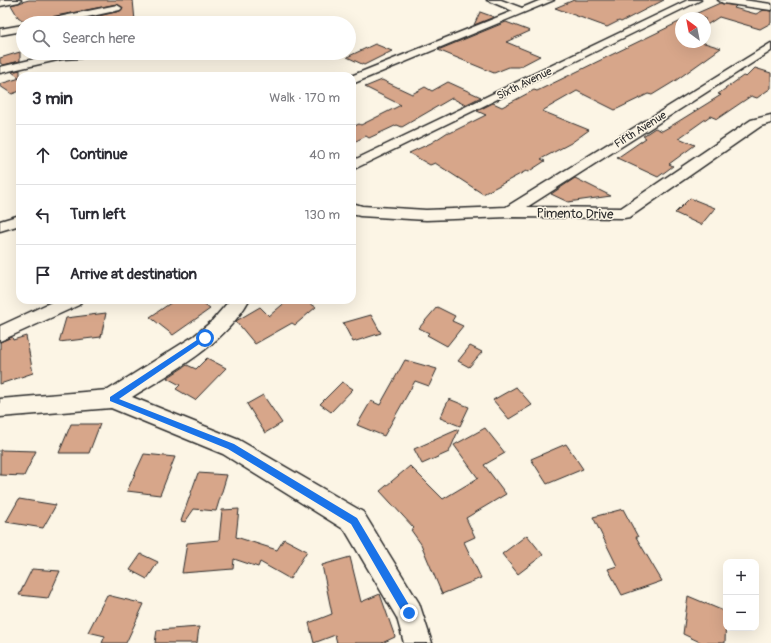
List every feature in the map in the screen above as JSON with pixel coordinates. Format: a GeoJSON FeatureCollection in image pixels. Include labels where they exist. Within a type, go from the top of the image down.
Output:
{"type":"FeatureCollection","features":[{"type":"Feature","properties":{"kind":"street"},"geometry":{"type":"LineString","coordinates":[[0,3],[16,0]]}},
{"type":"Feature","properties":{"kind":"street"},"geometry":{"type":"LineString","coordinates":[[96,0],[105,10]]}},
{"type":"Feature","properties":{"kind":"street"},"geometry":{"type":"LineString","coordinates":[[492,0],[522,11]]}},
{"type":"Feature","properties":{"kind":"street"},"geometry":{"type":"LineString","coordinates":[[356,78],[549,0]]}},
{"type":"Feature","properties":{"kind":"street","name":"Sixth Avenue"},"geometry":{"type":"LineString","coordinates":[[356,164],[696,0]]}},
{"type":"Feature","properties":{"kind":"street"},"geometry":{"type":"LineString","coordinates":[[723,0],[771,7]]}},
{"type":"Feature","properties":{"kind":"street"},"geometry":{"type":"LineString","coordinates":[[77,16],[117,8]]}},
{"type":"Feature","properties":{"kind":"street"},"geometry":{"type":"LineString","coordinates":[[1,31],[16,29]]}},
{"type":"Feature","properties":{"kind":"street","name":"Fifth Avenue"},"geometry":{"type":"LineString","coordinates":[[509,212],[771,46]]}},
{"type":"Feature","properties":{"kind":"street"},"geometry":{"type":"LineString","coordinates":[[0,70],[44,60]]}},
{"type":"Feature","properties":{"kind":"street","name":"Pimento Drive"},"geometry":{"type":"LineString","coordinates":[[356,208],[426,215],[509,212],[624,213],[756,123],[771,119]]}},
{"type":"Feature","properties":{"kind":"street"},"geometry":{"type":"LineString","coordinates":[[0,226],[16,221]]}},
{"type":"Feature","properties":{"kind":"street"},"geometry":{"type":"LineString","coordinates":[[0,334],[64,304]]}},
{"type":"Feature","properties":{"kind":"street"},"geometry":{"type":"LineString","coordinates":[[112,399],[205,338],[234,312],[238,304]]}},
{"type":"Feature","properties":{"kind":"street"},"geometry":{"type":"LineString","coordinates":[[0,408],[112,399],[231,447],[354,521],[409,613],[418,643]]}},
{"type":"Feature","properties":{"kind":"building"},"geometry":{"type":"Polygon","coordinates":[[[29,0],[133,0],[135,16],[99,16],[120,11],[123,8],[117,4],[56,16],[17,16],[11,5],[29,0]]]}},
{"type":"Feature","properties":{"kind":"building"},"geometry":{"type":"Polygon","coordinates":[[[574,0],[664,0],[621,22],[619,21],[607,27],[555,8],[574,0]]]}},
{"type":"Feature","properties":{"kind":"building"},"geometry":{"type":"Polygon","coordinates":[[[720,3],[736,6],[734,8],[756,14],[764,10],[771,11],[771,23],[760,29],[719,17],[711,22],[711,12],[700,12],[720,3]]]}},
{"type":"Feature","properties":{"kind":"building"},"geometry":{"type":"Polygon","coordinates":[[[480,12],[494,17],[474,25],[480,12]]]}},
{"type":"Feature","properties":{"kind":"building"},"geometry":{"type":"Polygon","coordinates":[[[506,22],[530,31],[506,42],[540,56],[519,67],[509,67],[494,73],[438,50],[506,22]]]}},
{"type":"Feature","properties":{"kind":"building"},"geometry":{"type":"Polygon","coordinates":[[[675,24],[675,48],[711,48],[711,45],[721,48],[675,81],[652,95],[648,94],[615,110],[577,91],[542,111],[589,130],[571,143],[541,159],[545,161],[528,172],[526,171],[483,194],[435,163],[430,165],[409,153],[431,143],[448,132],[450,133],[486,115],[477,111],[493,103],[502,107],[534,90],[537,91],[675,24]]]}},
{"type":"Feature","properties":{"kind":"building"},"geometry":{"type":"Polygon","coordinates":[[[375,44],[392,51],[364,65],[353,60],[356,60],[356,53],[375,44]]]}},
{"type":"Feature","properties":{"kind":"building"},"geometry":{"type":"Polygon","coordinates":[[[16,53],[16,60],[20,61],[3,65],[0,63],[0,58],[16,53]]]}},
{"type":"Feature","properties":{"kind":"building"},"geometry":{"type":"Polygon","coordinates":[[[755,68],[771,73],[771,88],[757,98],[751,96],[717,119],[710,116],[679,138],[695,145],[669,164],[673,166],[658,177],[617,158],[646,138],[643,136],[655,128],[662,131],[671,126],[721,95],[718,94],[743,76],[746,77],[755,68]]]}},
{"type":"Feature","properties":{"kind":"building"},"geometry":{"type":"Polygon","coordinates":[[[20,70],[20,72],[16,72],[16,75],[12,72],[20,70]]]}},
{"type":"Feature","properties":{"kind":"building"},"geometry":{"type":"Polygon","coordinates":[[[16,79],[16,92],[12,94],[0,86],[0,84],[16,79]]]}},
{"type":"Feature","properties":{"kind":"building"},"geometry":{"type":"Polygon","coordinates":[[[382,80],[412,94],[425,87],[432,91],[448,82],[481,97],[465,105],[452,98],[402,127],[397,125],[369,138],[366,136],[356,141],[356,125],[361,125],[401,105],[365,87],[382,80]]]}},
{"type":"Feature","properties":{"kind":"building"},"geometry":{"type":"Polygon","coordinates":[[[575,178],[611,196],[568,202],[551,194],[575,178]]]}},
{"type":"Feature","properties":{"kind":"building"},"geometry":{"type":"Polygon","coordinates":[[[690,198],[715,208],[701,225],[675,213],[690,198]]]}},
{"type":"Feature","properties":{"kind":"building"},"geometry":{"type":"Polygon","coordinates":[[[169,304],[203,304],[210,309],[173,335],[150,317],[169,304]]]}},
{"type":"Feature","properties":{"kind":"building"},"geometry":{"type":"Polygon","coordinates":[[[283,304],[311,304],[316,307],[295,325],[292,323],[255,344],[236,321],[260,307],[269,316],[283,304]]]}},
{"type":"Feature","properties":{"kind":"building"},"geometry":{"type":"Polygon","coordinates":[[[437,307],[455,316],[452,321],[463,326],[447,346],[427,335],[429,333],[419,328],[437,307]]]}},
{"type":"Feature","properties":{"kind":"building"},"geometry":{"type":"Polygon","coordinates":[[[106,313],[101,337],[59,342],[66,318],[106,313]]]}},
{"type":"Feature","properties":{"kind":"building"},"geometry":{"type":"Polygon","coordinates":[[[371,315],[381,333],[353,342],[343,323],[371,315]]]}},
{"type":"Feature","properties":{"kind":"building"},"geometry":{"type":"Polygon","coordinates":[[[26,336],[33,373],[0,384],[0,342],[12,337],[13,340],[26,336]]]}},
{"type":"Feature","properties":{"kind":"building"},"geometry":{"type":"Polygon","coordinates":[[[470,346],[482,352],[469,367],[458,361],[470,346]]]}},
{"type":"Feature","properties":{"kind":"building"},"geometry":{"type":"Polygon","coordinates":[[[207,358],[226,368],[195,400],[176,389],[180,385],[167,378],[187,365],[196,369],[207,358]]]}},
{"type":"Feature","properties":{"kind":"building"},"geometry":{"type":"Polygon","coordinates":[[[405,360],[437,369],[429,386],[415,381],[384,436],[357,425],[371,401],[380,405],[405,360]]]}},
{"type":"Feature","properties":{"kind":"building"},"geometry":{"type":"Polygon","coordinates":[[[342,382],[353,389],[331,412],[320,404],[342,382]]]}},
{"type":"Feature","properties":{"kind":"building"},"geometry":{"type":"Polygon","coordinates":[[[516,387],[532,405],[509,419],[493,400],[516,387]]]}},
{"type":"Feature","properties":{"kind":"building"},"geometry":{"type":"Polygon","coordinates":[[[263,395],[282,423],[265,433],[247,404],[263,395]]]}},
{"type":"Feature","properties":{"kind":"building"},"geometry":{"type":"Polygon","coordinates":[[[449,399],[469,407],[460,426],[440,418],[449,399]]]}},
{"type":"Feature","properties":{"kind":"building"},"geometry":{"type":"Polygon","coordinates":[[[71,424],[100,424],[89,453],[59,453],[71,424]]]}},
{"type":"Feature","properties":{"kind":"building"},"geometry":{"type":"Polygon","coordinates":[[[485,428],[505,453],[484,465],[506,494],[466,518],[475,537],[464,542],[481,578],[442,594],[421,544],[411,530],[414,528],[380,491],[410,466],[443,499],[478,478],[454,445],[485,428]]]}},
{"type":"Feature","properties":{"kind":"building"},"geometry":{"type":"Polygon","coordinates":[[[459,429],[449,452],[422,464],[414,449],[459,429]]]}},
{"type":"Feature","properties":{"kind":"building"},"geometry":{"type":"Polygon","coordinates":[[[566,444],[583,469],[547,484],[531,459],[566,444]]]}},
{"type":"Feature","properties":{"kind":"building"},"geometry":{"type":"Polygon","coordinates":[[[0,450],[36,451],[24,476],[0,475],[0,450]]]}},
{"type":"Feature","properties":{"kind":"building"},"geometry":{"type":"Polygon","coordinates":[[[144,454],[175,457],[160,495],[127,491],[144,454]]]}},
{"type":"Feature","properties":{"kind":"building"},"geometry":{"type":"Polygon","coordinates":[[[198,473],[227,475],[216,511],[194,509],[185,522],[181,521],[198,473]]]}},
{"type":"Feature","properties":{"kind":"building"},"geometry":{"type":"Polygon","coordinates":[[[19,499],[56,505],[43,528],[6,522],[19,499]]]}},
{"type":"Feature","properties":{"kind":"building"},"geometry":{"type":"Polygon","coordinates":[[[239,509],[236,537],[277,550],[284,539],[307,551],[290,579],[260,562],[258,567],[234,559],[233,569],[182,573],[187,543],[219,540],[222,510],[239,509]]]}},
{"type":"Feature","properties":{"kind":"building"},"geometry":{"type":"Polygon","coordinates":[[[623,509],[638,537],[636,537],[662,581],[622,595],[608,569],[617,566],[593,517],[623,509]]]}},
{"type":"Feature","properties":{"kind":"building"},"geometry":{"type":"Polygon","coordinates":[[[527,535],[543,555],[518,574],[502,554],[527,535]]]}},
{"type":"Feature","properties":{"kind":"building"},"geometry":{"type":"Polygon","coordinates":[[[141,554],[158,562],[147,579],[130,570],[141,554]]]}},
{"type":"Feature","properties":{"kind":"building"},"geometry":{"type":"Polygon","coordinates":[[[350,557],[361,602],[380,594],[395,637],[382,643],[337,643],[335,635],[314,643],[309,623],[332,614],[322,565],[350,557]]]}},
{"type":"Feature","properties":{"kind":"building"},"geometry":{"type":"Polygon","coordinates":[[[32,569],[60,571],[48,598],[19,595],[32,569]]]}},
{"type":"Feature","properties":{"kind":"building"},"geometry":{"type":"Polygon","coordinates":[[[107,595],[144,604],[126,643],[102,643],[105,636],[88,632],[107,595]]]}},
{"type":"Feature","properties":{"kind":"building"},"geometry":{"type":"Polygon","coordinates":[[[688,596],[723,611],[723,631],[725,631],[725,643],[702,643],[683,634],[688,596]]]}},
{"type":"Feature","properties":{"kind":"building"},"geometry":{"type":"Polygon","coordinates":[[[199,627],[197,643],[155,643],[157,630],[199,627]]]}},
{"type":"Feature","properties":{"kind":"route"},"geometry":{"type":"LineString","coordinates":[[205,338],[112,399],[231,447],[354,521],[409,613]]}}]}
